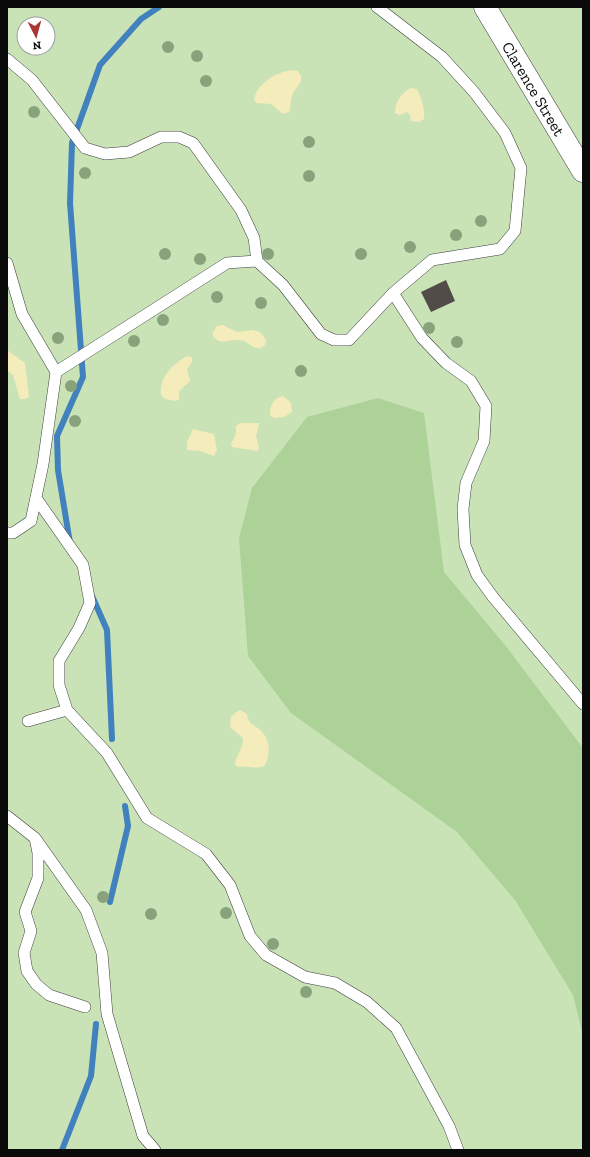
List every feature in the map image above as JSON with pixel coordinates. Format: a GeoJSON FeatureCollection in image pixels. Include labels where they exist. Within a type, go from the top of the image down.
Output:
{"type":"FeatureCollection","features":[{"type":"Feature","properties":{"kind":"street","name":"Clarence Street"},"geometry":{"type":"LineString","coordinates":[[485,7],[583,171]]}},
{"type":"Feature","properties":{"kind":"lane"},"geometry":{"type":"LineString","coordinates":[[7,59],[32,80],[85,148],[105,154],[129,152],[161,137],[179,137],[193,143],[241,210],[254,238],[257,261],[283,285],[321,334],[334,340],[349,340],[393,293],[432,260],[500,249],[515,231],[521,168],[505,133],[468,86],[442,57],[377,7]]}},
{"type":"Feature","properties":{"kind":"lane"},"geometry":{"type":"LineString","coordinates":[[56,372],[227,263],[257,261]]}},
{"type":"Feature","properties":{"kind":"lane"},"geometry":{"type":"LineString","coordinates":[[7,263],[22,314],[56,372],[31,521],[13,533],[7,533]]}},
{"type":"Feature","properties":{"kind":"lane"},"geometry":{"type":"LineString","coordinates":[[393,293],[422,338],[446,363],[471,381],[486,406],[484,441],[466,483],[463,509],[465,545],[477,575],[493,597],[583,704]]}},
{"type":"Feature","properties":{"kind":"lane"},"geometry":{"type":"LineString","coordinates":[[36,498],[83,565],[90,603],[79,628],[59,661],[59,685],[67,710],[106,753],[147,818],[206,854],[230,885],[250,936],[266,955],[305,977],[335,983],[367,1002],[396,1028],[449,1126],[458,1150]]}},
{"type":"Feature","properties":{"kind":"lane"},"geometry":{"type":"LineString","coordinates":[[28,721],[67,710]]}},
{"type":"Feature","properties":{"kind":"lane"},"geometry":{"type":"LineString","coordinates":[[7,816],[35,838],[86,910],[102,953],[107,1014],[143,1136],[155,1150]]}},
{"type":"Feature","properties":{"kind":"lane"},"geometry":{"type":"LineString","coordinates":[[35,838],[38,853],[38,878],[25,912],[31,931],[24,952],[27,971],[36,984],[49,995],[85,1007]]}},
{"type":"Feature","properties":{"kind":"green space"},"geometry":{"type":"Polygon","coordinates":[[[7,7],[583,7],[583,1150],[7,1150],[7,7]]]}},
{"type":"Feature","properties":{"kind":"green space"},"geometry":{"type":"Polygon","coordinates":[[[378,398],[424,413],[444,572],[505,645],[583,748],[583,1036],[573,995],[515,900],[457,832],[291,713],[248,656],[239,538],[252,488],[307,417],[378,398]]]}},
{"type":"Feature","properties":{"kind":"sand"},"geometry":{"type":"Polygon","coordinates":[[[292,70],[298,71],[301,81],[293,93],[289,112],[283,114],[271,104],[256,103],[254,99],[256,93],[268,79],[280,73],[292,70]]]}},
{"type":"Feature","properties":{"kind":"sand"},"geometry":{"type":"Polygon","coordinates":[[[411,88],[417,89],[423,104],[424,119],[419,122],[411,121],[410,115],[407,112],[399,115],[395,113],[399,98],[404,92],[411,88]]]}},
{"type":"Feature","properties":{"kind":"sand"},"geometry":{"type":"Polygon","coordinates":[[[223,325],[237,332],[253,330],[260,332],[266,340],[265,345],[255,348],[240,340],[224,342],[218,340],[212,334],[217,326],[223,325]]]}},
{"type":"Feature","properties":{"kind":"sand"},"geometry":{"type":"Polygon","coordinates":[[[7,350],[25,363],[29,397],[25,399],[20,399],[13,375],[7,370],[7,350]]]}},
{"type":"Feature","properties":{"kind":"sand"},"geometry":{"type":"Polygon","coordinates":[[[187,356],[192,357],[192,362],[187,369],[190,381],[179,391],[179,399],[176,401],[165,399],[161,395],[162,382],[172,367],[187,356]]]}},
{"type":"Feature","properties":{"kind":"sand"},"geometry":{"type":"Polygon","coordinates":[[[283,396],[291,403],[292,412],[284,417],[274,418],[270,415],[271,405],[274,400],[283,396]]]}},
{"type":"Feature","properties":{"kind":"sand"},"geometry":{"type":"Polygon","coordinates":[[[240,423],[259,423],[256,436],[259,447],[258,451],[232,447],[231,444],[236,434],[236,426],[240,423]]]}},
{"type":"Feature","properties":{"kind":"sand"},"geometry":{"type":"Polygon","coordinates":[[[193,429],[214,434],[217,450],[214,456],[200,451],[187,450],[187,442],[193,429]]]}},
{"type":"Feature","properties":{"kind":"sand"},"geometry":{"type":"Polygon","coordinates":[[[240,710],[247,714],[249,721],[261,730],[266,737],[269,750],[268,759],[264,766],[258,768],[238,767],[235,765],[243,738],[230,727],[231,717],[240,710]]]}},
{"type":"Feature","properties":{"kind":"building"},"geometry":{"type":"Polygon","coordinates":[[[446,280],[455,301],[431,312],[421,292],[446,280]]]}},
{"type":"Feature","properties":{"kind":"waterway"},"geometry":{"type":"LineString","coordinates":[[70,543],[58,470],[57,436],[83,377],[70,203],[72,143],[100,65],[141,19],[159,7]]}},
{"type":"Feature","properties":{"kind":"waterway"},"geometry":{"type":"LineString","coordinates":[[92,596],[107,630],[112,739]]}},
{"type":"Feature","properties":{"kind":"waterway"},"geometry":{"type":"LineString","coordinates":[[110,902],[128,826],[125,806]]}},
{"type":"Feature","properties":{"kind":"waterway"},"geometry":{"type":"LineString","coordinates":[[62,1150],[91,1076],[96,1024]]}}]}
